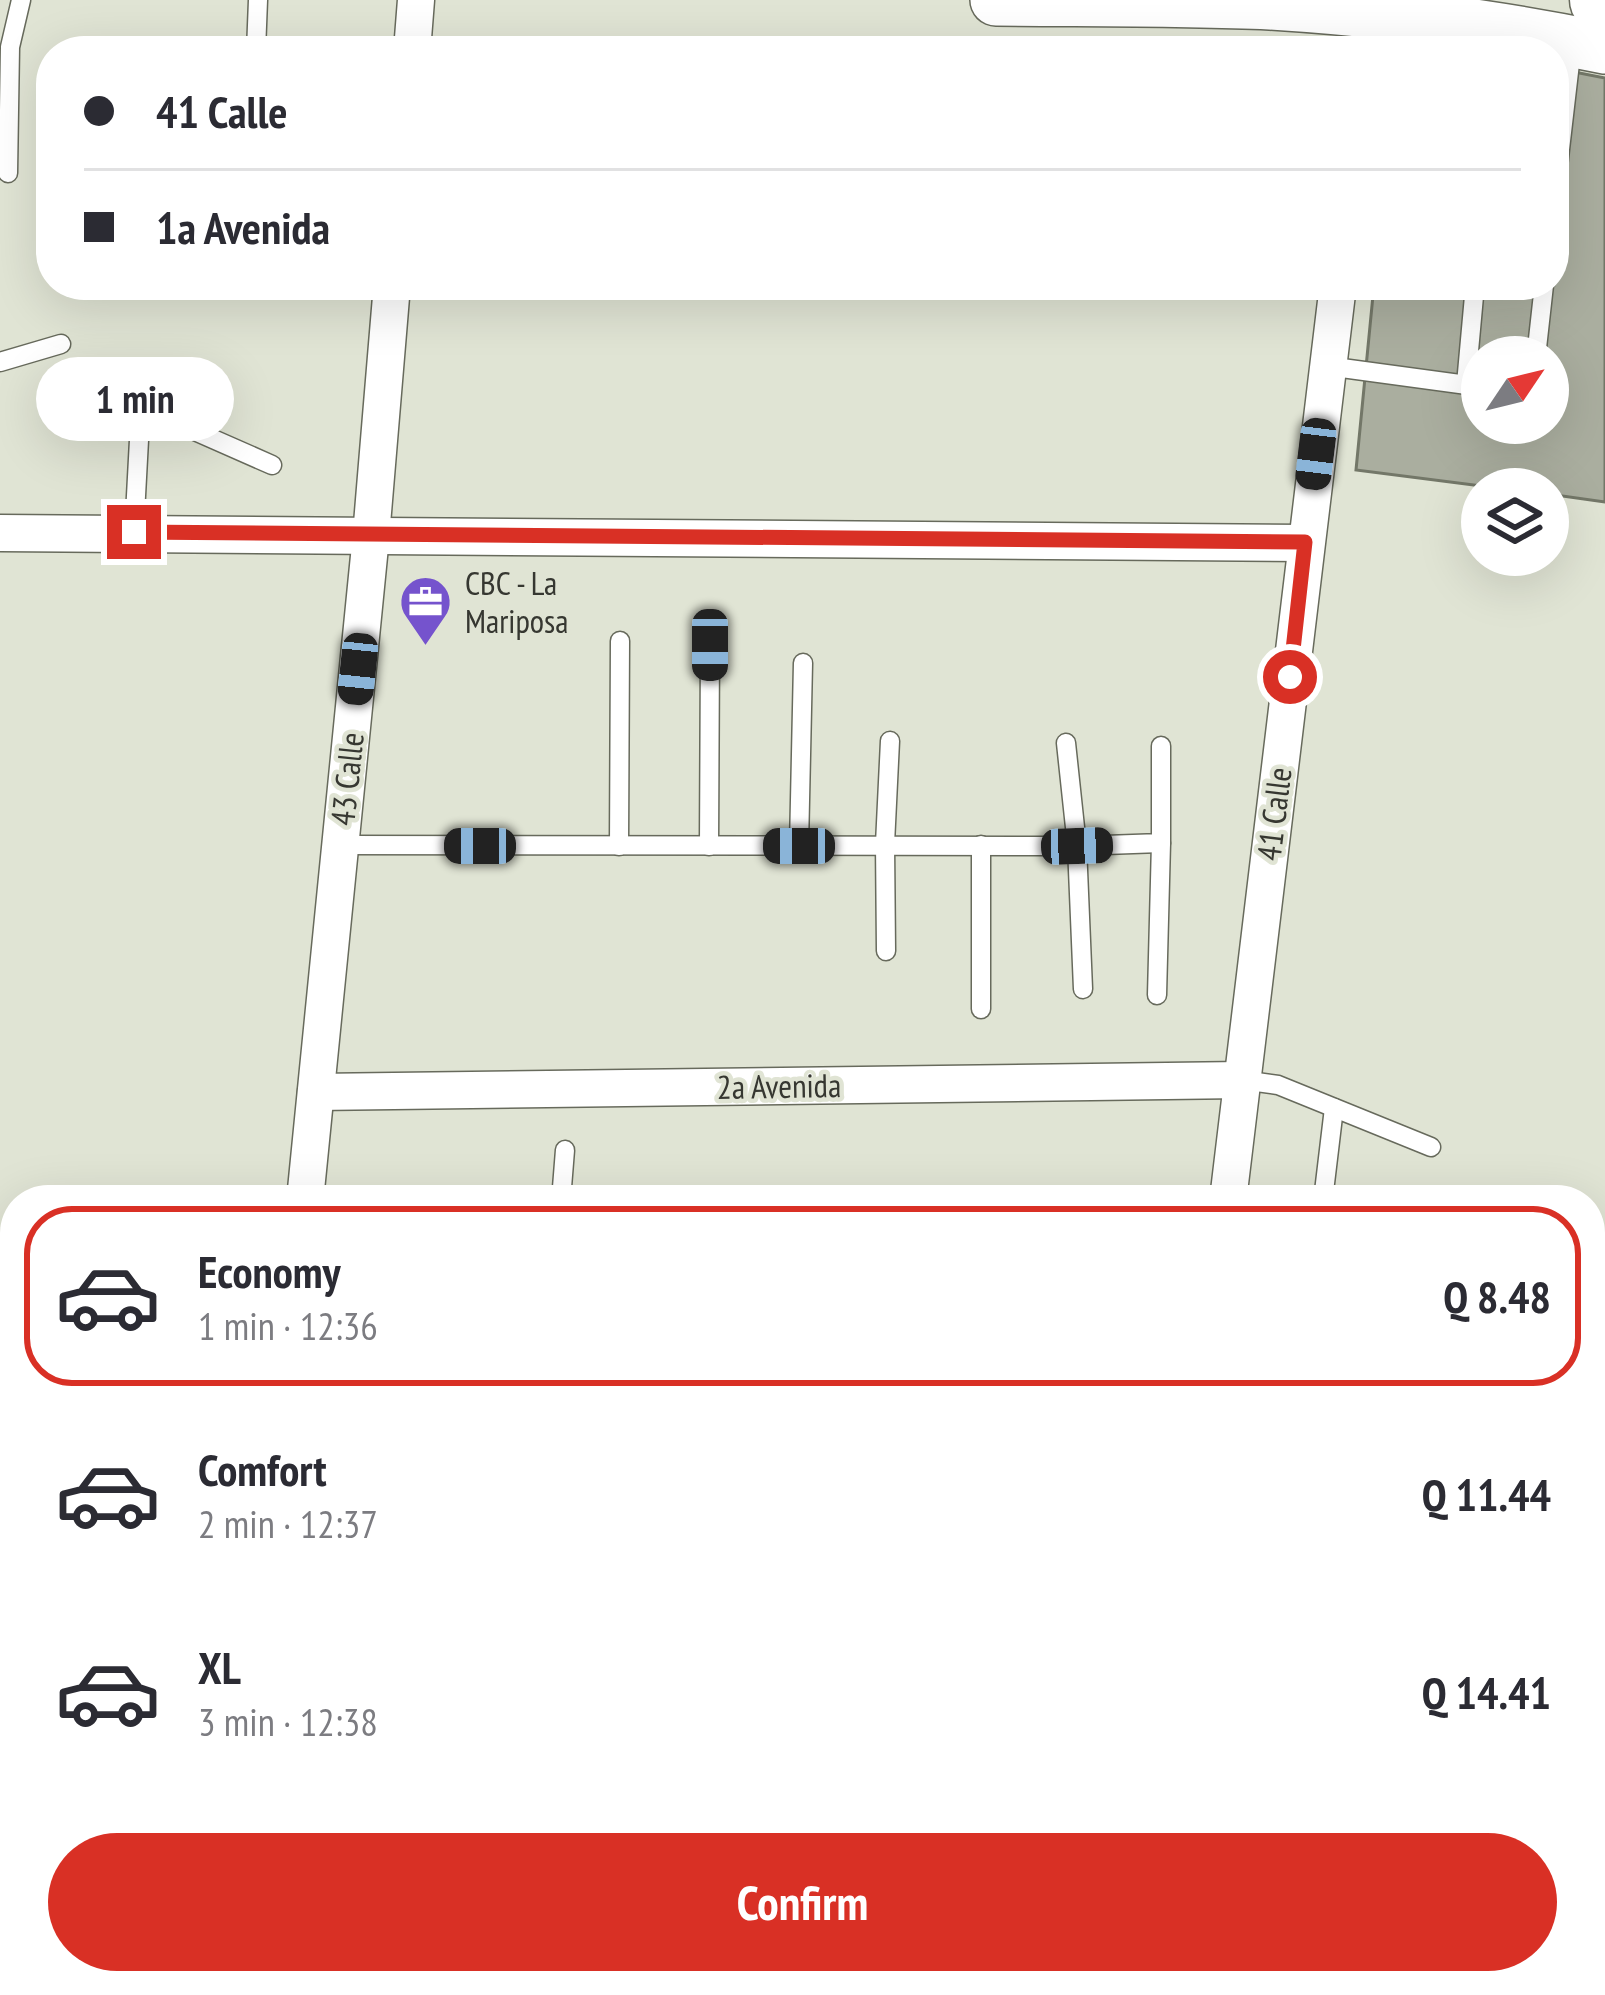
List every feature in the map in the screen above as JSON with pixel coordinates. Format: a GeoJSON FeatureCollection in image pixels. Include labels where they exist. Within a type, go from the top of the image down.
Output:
{"type":"FeatureCollection","features":[{"type":"Feature","properties":{"kind":"street"},"geometry":{"type":"LineString","coordinates":[[413,36],[416,0]]}},
{"type":"Feature","properties":{"kind":"street"},"geometry":{"type":"LineString","coordinates":[[996,0],[1264,4],[1372,21],[1501,27],[1596,22]]}},
{"type":"Feature","properties":{"kind":"street","name":"43 Calle"},"geometry":{"type":"LineString","coordinates":[[307,1185],[391,300]]}},
{"type":"Feature","properties":{"kind":"street","name":"41 Calle"},"geometry":{"type":"LineString","coordinates":[[1230,1185],[1336,300]]}},
{"type":"Feature","properties":{"kind":"street"},"geometry":{"type":"LineString","coordinates":[[0,533],[1305,542]]}},
{"type":"Feature","properties":{"kind":"street","name":"2a Avenida"},"geometry":{"type":"LineString","coordinates":[[316,1092],[1242,1080]]}},
{"type":"Feature","properties":{"kind":"lane"},"geometry":{"type":"LineString","coordinates":[[8,173],[10,47],[22,0]]}},
{"type":"Feature","properties":{"kind":"lane"},"geometry":{"type":"LineString","coordinates":[[257,36],[259,0]]}},
{"type":"Feature","properties":{"kind":"lane"},"geometry":{"type":"LineString","coordinates":[[1569,100],[1596,22]]}},
{"type":"Feature","properties":{"kind":"lane"},"geometry":{"type":"LineString","coordinates":[[1474,336],[1475,300]]}},
{"type":"Feature","properties":{"kind":"lane"},"geometry":{"type":"LineString","coordinates":[[1538,336],[1542,300]]}},
{"type":"Feature","properties":{"kind":"lane"},"geometry":{"type":"LineString","coordinates":[[0,362],[62,344]]}},
{"type":"Feature","properties":{"kind":"lane"},"geometry":{"type":"LineString","coordinates":[[1327,366],[1461,384]]}},
{"type":"Feature","properties":{"kind":"lane"},"geometry":{"type":"LineString","coordinates":[[134,532],[139,440],[144,422],[152,416],[272,465]]}},
{"type":"Feature","properties":{"kind":"lane"},"geometry":{"type":"LineString","coordinates":[[619,846],[620,640]]}},
{"type":"Feature","properties":{"kind":"lane"},"geometry":{"type":"LineString","coordinates":[[709,846],[710,645]]}},
{"type":"Feature","properties":{"kind":"lane"},"geometry":{"type":"LineString","coordinates":[[799,846],[803,663]]}},
{"type":"Feature","properties":{"kind":"lane"},"geometry":{"type":"LineString","coordinates":[[886,951],[890,741]]}},
{"type":"Feature","properties":{"kind":"lane"},"geometry":{"type":"LineString","coordinates":[[1066,743],[1077,846],[1083,989]]}},
{"type":"Feature","properties":{"kind":"lane"},"geometry":{"type":"LineString","coordinates":[[1157,995],[1162,746]]}},
{"type":"Feature","properties":{"kind":"lane"},"geometry":{"type":"LineString","coordinates":[[341,845],[1161,843]]}},
{"type":"Feature","properties":{"kind":"lane"},"geometry":{"type":"LineString","coordinates":[[981,845],[981,1010]]}},
{"type":"Feature","properties":{"kind":"lane"},"geometry":{"type":"LineString","coordinates":[[1242,1080],[1278,1084],[1431,1147]]}},
{"type":"Feature","properties":{"kind":"lane"},"geometry":{"type":"LineString","coordinates":[[1325,1185],[1334,1108]]}},
{"type":"Feature","properties":{"kind":"lane"},"geometry":{"type":"LineString","coordinates":[[562,1185],[566,1150]]}},
{"type":"Feature","properties":{"kind":"building"},"geometry":{"type":"Polygon","coordinates":[[[1569,71],[1605,78],[1605,502],[1569,497],[1569,468],[1461,468],[1461,483],[1356,470],[1373,300],[1569,300],[1569,71]]]}},
{"type":"Feature","properties":{"kind":"place","name":"CBC - La Mariposa"},"geometry":{"type":"Point","coordinates":[426,648]}},
{"type":"Feature","properties":{"kind":"route"},"geometry":{"type":"LineString","coordinates":[[134,532],[1305,542],[1290,677]]}}]}
